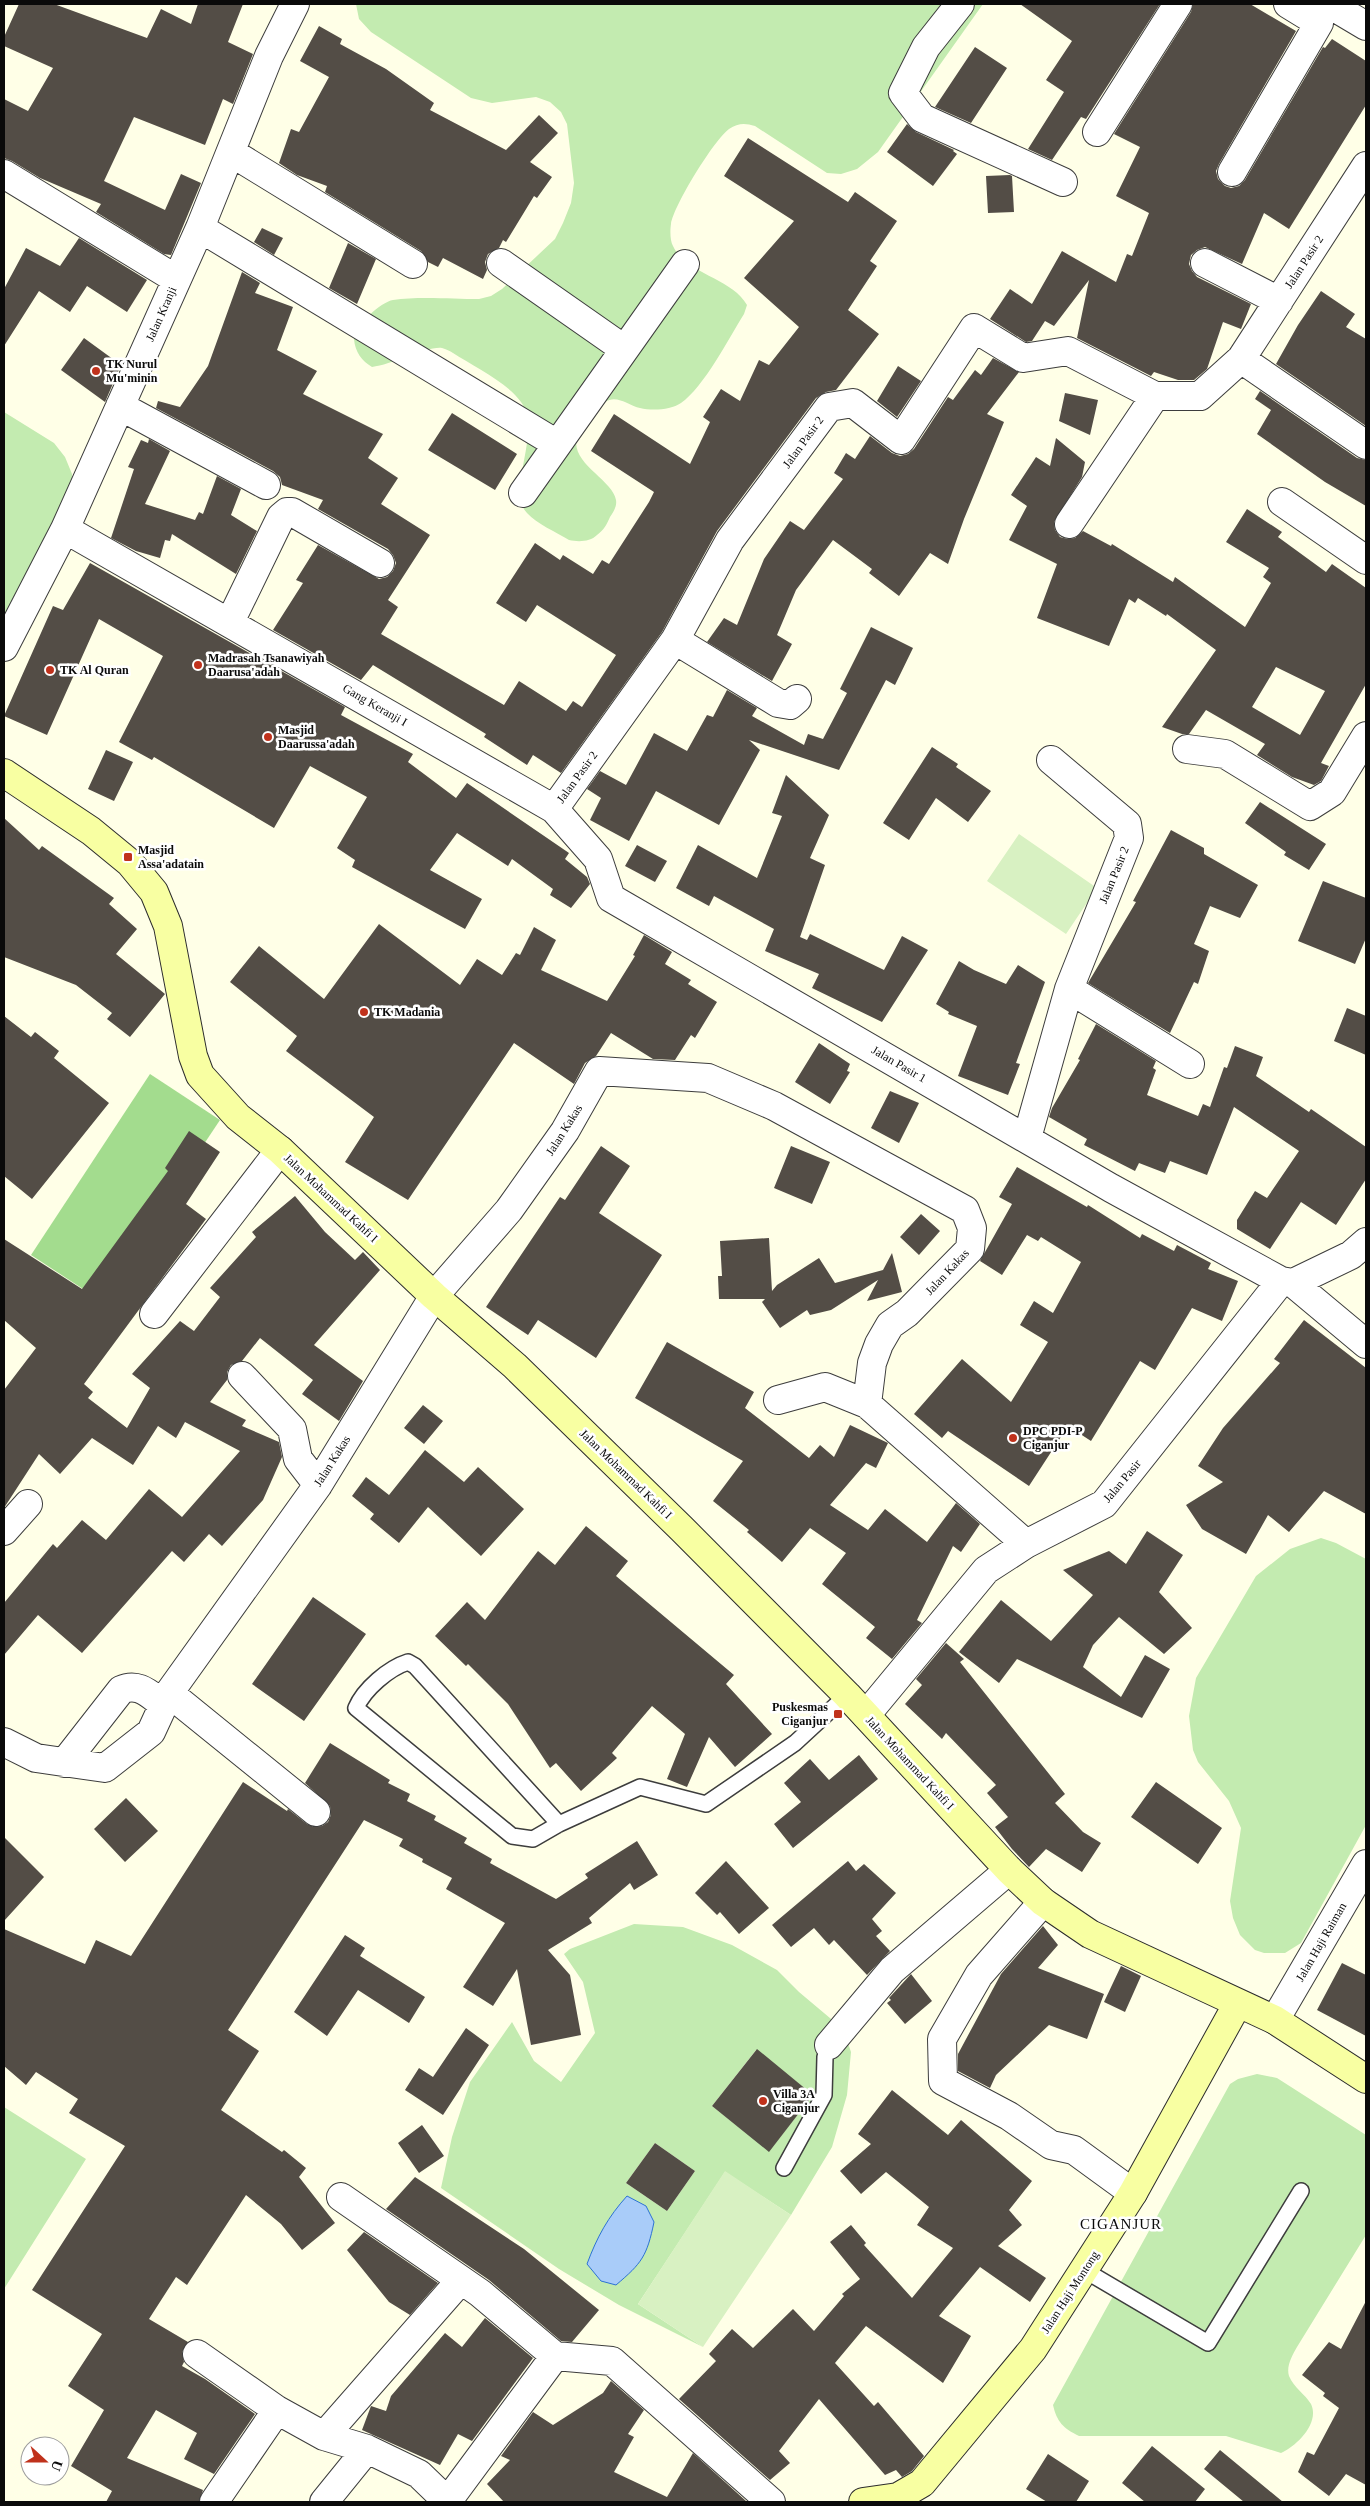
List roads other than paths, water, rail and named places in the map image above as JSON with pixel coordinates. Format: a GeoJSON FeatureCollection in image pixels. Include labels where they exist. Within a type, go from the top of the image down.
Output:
{"type":"FeatureCollection","features":[{"type":"Feature","properties":{"kind":"main road","name":"Jalan Mohammad Kahfi I"},"geometry":{"type":"LineString","coordinates":[[4,773],[90,831],[130,863],[154,892],[168,926],[190,1044],[200,1075],[238,1117],[280,1150],[434,1296],[522,1373],[682,1529],[866,1715],[1009,1870],[1043,1902],[1090,1934],[1275,2020],[1366,2079]]}},
{"type":"Feature","properties":{"kind":"main road","name":"Jalan Haji Montong"},"geometry":{"type":"LineString","coordinates":[[863,2502],[898,2497],[922,2483],[1033,2349],[1133,2193],[1238,2003]]}},
{"type":"Feature","properties":{"kind":"street","name":"Jalan Kranji"},"geometry":{"type":"LineString","coordinates":[[4,647],[65,529],[200,228],[232,153],[269,56],[295,4]]}},
{"type":"Feature","properties":{"kind":"street"},"geometry":{"type":"LineString","coordinates":[[960,4],[926,47],[902,93],[922,118],[1063,182]]}},
{"type":"Feature","properties":{"kind":"street"},"geometry":{"type":"LineString","coordinates":[[1098,132],[1178,4]]}},
{"type":"Feature","properties":{"kind":"street"},"geometry":{"type":"LineString","coordinates":[[1232,172],[1319,23],[1288,4]]}},
{"type":"Feature","properties":{"kind":"street"},"geometry":{"type":"LineString","coordinates":[[1329,4],[1366,26]]}},
{"type":"Feature","properties":{"kind":"street"},"geometry":{"type":"LineString","coordinates":[[232,153],[413,264]]}},
{"type":"Feature","properties":{"kind":"street","name":"Jalan Pasir 2"},"geometry":{"type":"LineString","coordinates":[[554,809],[675,640],[730,540],[829,407],[853,402],[901,440],[974,328],[1023,358],[1068,351],[1156,396],[1200,396],[1242,359],[1366,166]]}},
{"type":"Feature","properties":{"kind":"street"},"geometry":{"type":"LineString","coordinates":[[4,174],[176,280]]}},
{"type":"Feature","properties":{"kind":"street"},"geometry":{"type":"LineString","coordinates":[[200,228],[557,444]]}},
{"type":"Feature","properties":{"kind":"street"},"geometry":{"type":"LineString","coordinates":[[501,263],[624,349]]}},
{"type":"Feature","properties":{"kind":"street"},"geometry":{"type":"LineString","coordinates":[[1205,263],[1279,301]]}},
{"type":"Feature","properties":{"kind":"street"},"geometry":{"type":"LineString","coordinates":[[524,493],[685,264]]}},
{"type":"Feature","properties":{"kind":"street"},"geometry":{"type":"LineString","coordinates":[[1242,359],[1366,445]]}},
{"type":"Feature","properties":{"kind":"street"},"geometry":{"type":"LineString","coordinates":[[1069,524],[1156,396]]}},
{"type":"Feature","properties":{"kind":"street"},"geometry":{"type":"LineString","coordinates":[[120,406],[266,485]]}},
{"type":"Feature","properties":{"kind":"street"},"geometry":{"type":"LineString","coordinates":[[1282,502],[1366,560]]}},
{"type":"Feature","properties":{"kind":"street"},"geometry":{"type":"LineString","coordinates":[[230,622],[281,517],[286,512],[292,512],[380,563]]}},
{"type":"Feature","properties":{"kind":"street","name":"Gang Keranji I"},"geometry":{"type":"LineString","coordinates":[[65,529],[554,809]]}},
{"type":"Feature","properties":{"kind":"street"},"geometry":{"type":"LineString","coordinates":[[675,640],[778,704],[790,705],[797,699]]}},
{"type":"Feature","properties":{"kind":"street"},"geometry":{"type":"LineString","coordinates":[[1188,749],[1225,754],[1310,806],[1332,792],[1366,736]]}},
{"type":"Feature","properties":{"kind":"street","name":"Jalan Pasir 2"},"geometry":{"type":"LineString","coordinates":[[1027,1138],[1069,989],[1129,838],[1127,824],[1051,760]]}},
{"type":"Feature","properties":{"kind":"street","name":"Jalan Pasir 1"},"geometry":{"type":"LineString","coordinates":[[554,809],[598,859],[611,898],[1111,1188],[1287,1282],[1366,1344]]}},
{"type":"Feature","properties":{"kind":"street"},"geometry":{"type":"LineString","coordinates":[[1069,989],[1190,1064]]}},
{"type":"Feature","properties":{"kind":"street","name":"Jalan Kakas"},"geometry":{"type":"LineString","coordinates":[[4,1742],[36,1758],[105,1768],[151,1732],[159,1696],[318,1485],[434,1296],[509,1210],[565,1131],[599,1071],[708,1078],[774,1106],[965,1210],[972,1228],[970,1249],[907,1313],[890,1325],[879,1344],[872,1363],[868,1404]]}},
{"type":"Feature","properties":{"kind":"street"},"geometry":{"type":"LineString","coordinates":[[154,1314],[280,1150]]}},
{"type":"Feature","properties":{"kind":"street","name":"Jalan Pasir"},"geometry":{"type":"LineString","coordinates":[[866,1715],[986,1570],[1026,1544],[1104,1504],[1287,1282],[1351,1255],[1366,1242]]}},
{"type":"Feature","properties":{"kind":"street"},"geometry":{"type":"LineString","coordinates":[[242,1376],[292,1429],[298,1459],[318,1485]]}},
{"type":"Feature","properties":{"kind":"street"},"geometry":{"type":"LineString","coordinates":[[778,1400],[825,1387],[868,1404],[1026,1544]]}},
{"type":"Feature","properties":{"kind":"street"},"geometry":{"type":"LineString","coordinates":[[4,1531],[28,1504]]}},
{"type":"Feature","properties":{"kind":"street"},"geometry":{"type":"LineString","coordinates":[[64,1763],[121,1690],[130,1686],[159,1696],[316,1812]]}},
{"type":"Feature","properties":{"kind":"street","name":"Jalan Haji Raiman"},"geometry":{"type":"LineString","coordinates":[[1275,2020],[1366,1864]]}},
{"type":"Feature","properties":{"kind":"street"},"geometry":{"type":"LineString","coordinates":[[829,2045],[892,1970],[1009,1870]]}},
{"type":"Feature","properties":{"kind":"street"},"geometry":{"type":"LineString","coordinates":[[1043,1902],[979,1976],[942,2039],[943,2081],[1009,2116],[1050,2145],[1074,2150],[1133,2193]]}},
{"type":"Feature","properties":{"kind":"street"},"geometry":{"type":"LineString","coordinates":[[341,2197],[480,2293],[555,2356],[612,2361],[771,2502]]}},
{"type":"Feature","properties":{"kind":"street"},"geometry":{"type":"LineString","coordinates":[[324,2436],[460,2281]]}},
{"type":"Feature","properties":{"kind":"street"},"geometry":{"type":"LineString","coordinates":[[197,2354],[277,2410],[324,2436],[366,2450],[419,2474],[447,2502],[555,2356]]}},
{"type":"Feature","properties":{"kind":"street"},"geometry":{"type":"LineString","coordinates":[[214,2502],[277,2410]]}},
{"type":"Feature","properties":{"kind":"street"},"geometry":{"type":"LineString","coordinates":[[324,2502],[366,2450]]}},
{"type":"Feature","properties":{"kind":"lane"},"geometry":{"type":"LineString","coordinates":[[559,1824],[415,1666],[408,1662],[400,1665],[362,1696],[356,1708],[512,1836],[533,1839],[559,1824],[640,1787],[706,1804],[795,1743],[847,1696]]}},
{"type":"Feature","properties":{"kind":"lane"},"geometry":{"type":"LineString","coordinates":[[784,2168],[824,2095],[825,2057],[829,2045]]}},
{"type":"Feature","properties":{"kind":"lane"},"geometry":{"type":"LineString","coordinates":[[1084,2270],[1208,2343],[1301,2191]]}},
{"type":"Feature","properties":{"kind":"water"},"geometry":{"type":"Polygon","coordinates":[[[627,2196],[646,2206],[654,2222],[649,2243],[642,2258],[632,2271],[616,2285],[601,2281],[587,2264],[604,2228],[627,2196]]]}},
{"type":"Feature","properties":{"kind":"place","name":"TK Nurul Mu'minin"},"geometry":{"type":"Point","coordinates":[96,371]}},
{"type":"Feature","properties":{"kind":"place","name":"Madrasah Tsanawiyah Daarusa'adah"},"geometry":{"type":"Point","coordinates":[198,665]}},
{"type":"Feature","properties":{"kind":"place","name":"TK Al Quran"},"geometry":{"type":"Point","coordinates":[50,670]}},
{"type":"Feature","properties":{"kind":"place","name":"Masjid Daarussa'adah"},"geometry":{"type":"Point","coordinates":[268,737]}},
{"type":"Feature","properties":{"kind":"place","name":"Masjid Assa'adatain"},"geometry":{"type":"Point","coordinates":[128,857]}},
{"type":"Feature","properties":{"kind":"place","name":"TK Madania"},"geometry":{"type":"Point","coordinates":[364,1012]}},
{"type":"Feature","properties":{"kind":"place","name":"DPC PDI-P Ciganjur"},"geometry":{"type":"Point","coordinates":[1013,1438]}},
{"type":"Feature","properties":{"kind":"place","name":"Puskesmas Ciganjur"},"geometry":{"type":"Point","coordinates":[838,1714]}},
{"type":"Feature","properties":{"kind":"place","name":"Villa 3A Ciganjur"},"geometry":{"type":"Point","coordinates":[763,2101]}},
{"type":"Feature","properties":{"kind":"district","name":"CIGANJUR"},"geometry":{"type":"Point","coordinates":[1121,2224]}}]}
